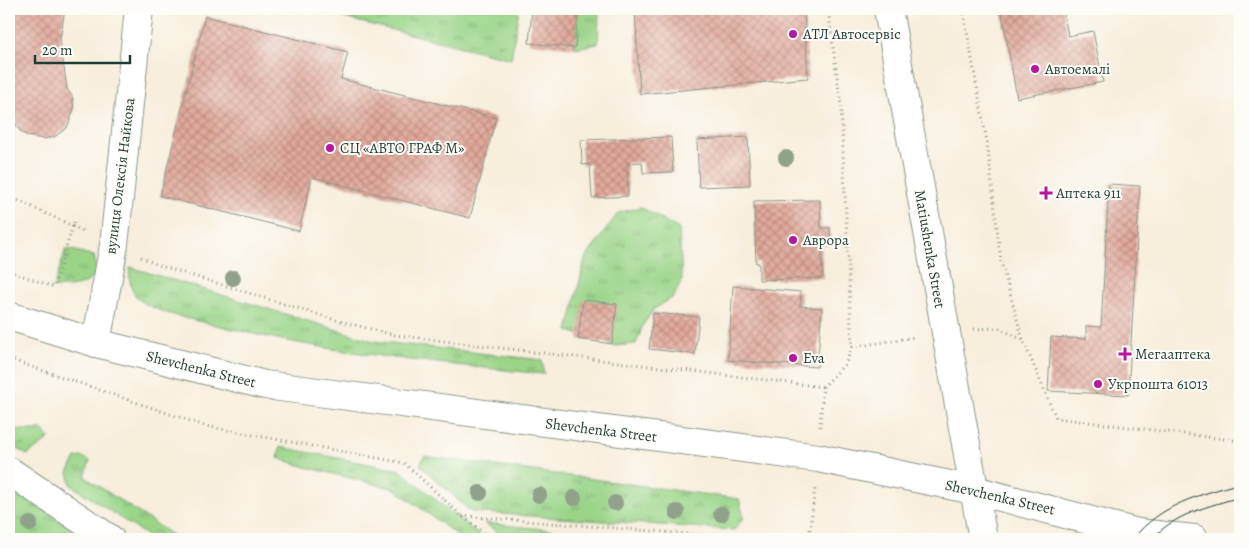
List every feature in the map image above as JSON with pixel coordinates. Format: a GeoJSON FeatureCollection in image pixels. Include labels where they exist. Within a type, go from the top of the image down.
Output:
{"type":"FeatureCollection","features":[{"type":"Feature","properties":{"kind":"main road","name":"вулиця Олексія Найкова"},"geometry":{"type":"LineString","coordinates":[[96,343],[114,245],[139,9]]}},
{"type":"Feature","properties":{"kind":"main road","name":"Matiushenka Street"},"geometry":{"type":"LineString","coordinates":[[888,9],[983,539]]}},
{"type":"Feature","properties":{"kind":"main road","name":"Shevchenka Street"},"geometry":{"type":"LineString","coordinates":[[9,316],[96,343],[265,385],[818,458],[974,490],[1138,533],[1194,539]]}},
{"type":"Feature","properties":{"kind":"main road"},"geometry":{"type":"LineString","coordinates":[[9,471],[110,539]]}},
{"type":"Feature","properties":{"kind":"path"},"geometry":{"type":"LineString","coordinates":[[809,538],[818,458],[823,387],[846,363],[852,347],[840,106],[828,9]]}},
{"type":"Feature","properties":{"kind":"path"},"geometry":{"type":"LineString","coordinates":[[962,9],[988,142],[1001,262],[1023,340],[1056,418],[1240,441]]}},
{"type":"Feature","properties":{"kind":"path"},"geometry":{"type":"LineString","coordinates":[[9,196],[158,265],[339,322],[395,335],[823,387]]}},
{"type":"Feature","properties":{"kind":"path"},"geometry":{"type":"LineString","coordinates":[[9,271],[54,287],[73,224]]}},
{"type":"Feature","properties":{"kind":"path"},"geometry":{"type":"LineString","coordinates":[[9,359],[205,426],[404,463],[462,516],[492,539]]}},
{"type":"Feature","properties":{"kind":"path"},"geometry":{"type":"LineString","coordinates":[[462,516],[754,539]]}},
{"type":"Feature","properties":{"kind":"path"},"geometry":{"type":"LineString","coordinates":[[762,539],[814,539]]}},
{"type":"Feature","properties":{"kind":"green space"},"geometry":{"type":"Polygon","coordinates":[[[318,9],[519,9],[511,59],[348,19],[318,9]]]}},
{"type":"Feature","properties":{"kind":"green space"},"geometry":{"type":"Polygon","coordinates":[[[578,9],[599,9],[598,44],[575,48],[578,9]]]}},
{"type":"Feature","properties":{"kind":"green space"},"geometry":{"type":"Polygon","coordinates":[[[641,207],[679,229],[682,279],[674,297],[654,309],[643,325],[636,344],[616,346],[568,331],[585,259],[618,213],[641,207]]]}},
{"type":"Feature","properties":{"kind":"green space"},"geometry":{"type":"Polygon","coordinates":[[[66,248],[94,256],[95,273],[86,283],[71,287],[54,287],[66,248]]]}},
{"type":"Feature","properties":{"kind":"green space"},"geometry":{"type":"Polygon","coordinates":[[[130,267],[374,341],[542,360],[544,374],[340,350],[260,335],[181,317],[162,311],[140,300],[131,287],[130,267]]]}},
{"type":"Feature","properties":{"kind":"green space"},"geometry":{"type":"Polygon","coordinates":[[[9,424],[18,430],[42,430],[49,437],[47,441],[27,455],[9,443],[9,424]]]}},
{"type":"Feature","properties":{"kind":"green space"},"geometry":{"type":"Polygon","coordinates":[[[280,447],[400,470],[484,539],[462,539],[395,489],[309,468],[278,458],[280,447]]]}},
{"type":"Feature","properties":{"kind":"green space"},"geometry":{"type":"Polygon","coordinates":[[[424,456],[739,499],[744,518],[734,530],[471,512],[420,465],[424,456]]]}},
{"type":"Feature","properties":{"kind":"green space"},"geometry":{"type":"Polygon","coordinates":[[[82,457],[90,461],[85,477],[178,539],[152,539],[71,485],[68,472],[76,458],[82,457]]]}},
{"type":"Feature","properties":{"kind":"green space"},"geometry":{"type":"Polygon","coordinates":[[[9,486],[88,539],[9,539],[9,486]]]}},
{"type":"Feature","properties":{"kind":"green space"},"geometry":{"type":"Polygon","coordinates":[[[484,523],[642,539],[507,539],[484,523]]]}},
{"type":"Feature","properties":{"kind":"building"},"geometry":{"type":"Polygon","coordinates":[[[9,9],[65,9],[60,39],[67,89],[72,96],[74,109],[67,128],[54,137],[43,139],[28,136],[21,132],[9,115],[9,9]]]}},
{"type":"Feature","properties":{"kind":"building"},"geometry":{"type":"Polygon","coordinates":[[[532,9],[578,9],[575,48],[529,43],[532,9]]]}},
{"type":"Feature","properties":{"kind":"building"},"geometry":{"type":"Polygon","coordinates":[[[635,9],[804,9],[808,78],[640,94],[635,9]]]}},
{"type":"Feature","properties":{"kind":"building"},"geometry":{"type":"Polygon","coordinates":[[[1001,9],[1063,9],[1068,36],[1093,31],[1103,82],[1017,98],[1001,9]]]}},
{"type":"Feature","properties":{"kind":"building","name":"СЦ «АВТО ГРАФ М»"},"geometry":{"type":"Polygon","coordinates":[[[205,16],[348,52],[341,79],[496,118],[470,218],[312,177],[299,231],[160,196],[205,16]]]}},
{"type":"Feature","properties":{"kind":"building"},"geometry":{"type":"Polygon","coordinates":[[[671,137],[673,172],[643,173],[642,162],[627,163],[628,196],[592,198],[590,164],[582,165],[581,140],[671,137]]]}},
{"type":"Feature","properties":{"kind":"building"},"geometry":{"type":"Polygon","coordinates":[[[748,137],[750,185],[699,187],[697,140],[748,137]]]}},
{"type":"Feature","properties":{"kind":"building"},"geometry":{"type":"Polygon","coordinates":[[[1109,184],[1140,186],[1128,395],[1048,391],[1051,337],[1086,339],[1086,326],[1101,327],[1109,184]]]}},
{"type":"Feature","properties":{"kind":"building","name":"Аврора"},"geometry":{"type":"Polygon","coordinates":[[[820,200],[821,228],[830,228],[831,244],[821,245],[823,278],[759,280],[759,263],[756,263],[754,201],[820,200]]]}},
{"type":"Feature","properties":{"kind":"building"},"geometry":{"type":"Polygon","coordinates":[[[733,286],[801,292],[800,306],[822,308],[817,367],[728,360],[733,286]]]}},
{"type":"Feature","properties":{"kind":"building"},"geometry":{"type":"Polygon","coordinates":[[[583,300],[617,304],[612,344],[578,339],[583,300]]]}},
{"type":"Feature","properties":{"kind":"building"},"geometry":{"type":"Polygon","coordinates":[[[653,313],[699,317],[695,354],[649,349],[653,313]]]}},
{"type":"Feature","properties":{"kind":"tram line"},"geometry":{"type":"LineString","coordinates":[[1133,539],[1155,517],[1168,509],[1182,502],[1240,483]]}},
{"type":"Feature","properties":{"kind":"tram line"},"geometry":{"type":"LineString","coordinates":[[1152,539],[1161,530],[1181,517],[1240,497]]}},
{"type":"Feature","properties":{"kind":"place","name":"АТЛ Автосервіс"},"geometry":{"type":"Point","coordinates":[793,34]}},
{"type":"Feature","properties":{"kind":"place","name":"Автоемалі"},"geometry":{"type":"Point","coordinates":[1035,69]}},
{"type":"Feature","properties":{"kind":"place","name":"СЦ «АВТО ГРАФ М»"},"geometry":{"type":"Point","coordinates":[330,148]}},
{"type":"Feature","properties":{"kind":"place","name":"Аптека 911"},"geometry":{"type":"Point","coordinates":[1046,193]}},
{"type":"Feature","properties":{"kind":"place","name":"Аврора"},"geometry":{"type":"Point","coordinates":[793,240]}},
{"type":"Feature","properties":{"kind":"place","name":"Мегааптека"},"geometry":{"type":"Point","coordinates":[1125,354]}},
{"type":"Feature","properties":{"kind":"place","name":"Eva"},"geometry":{"type":"Point","coordinates":[793,358]}},
{"type":"Feature","properties":{"kind":"place","name":"Укрпошта 61013"},"geometry":{"type":"Point","coordinates":[1098,384]}}]}
